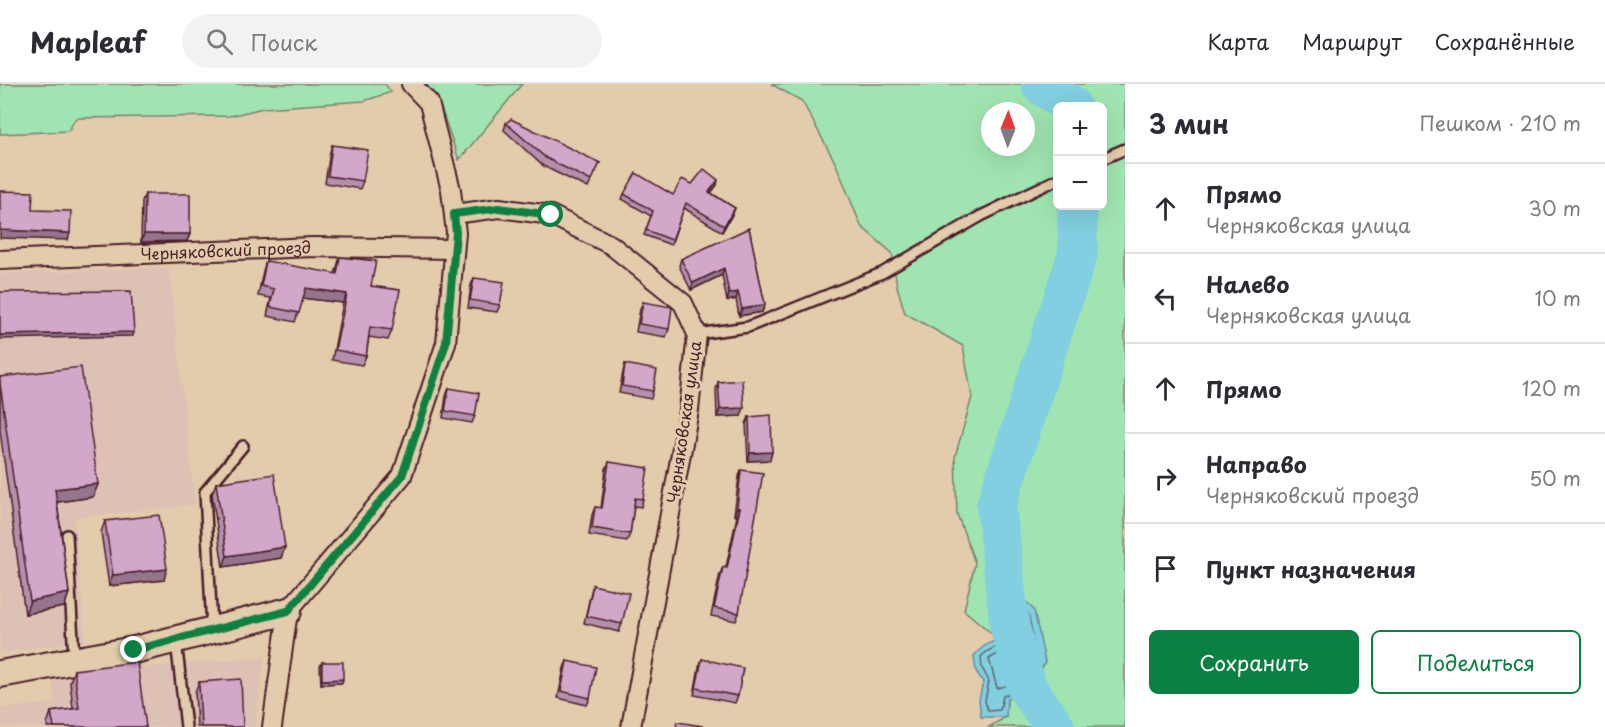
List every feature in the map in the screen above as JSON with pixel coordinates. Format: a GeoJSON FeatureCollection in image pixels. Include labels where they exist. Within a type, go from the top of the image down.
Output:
{"type":"FeatureCollection","features":[{"type":"Feature","properties":{"kind":"street"},"geometry":{"type":"LineString","coordinates":[[272,727],[288,611],[402,476],[446,343],[453,249],[454,214],[451,190],[429,103],[411,84]]}},
{"type":"Feature","properties":{"kind":"street","name":"Черняковская улица"},"geometry":{"type":"LineString","coordinates":[[454,214],[499,208],[551,215],[611,245],[674,295],[683,303],[697,334],[689,410],[631,727]]}},
{"type":"Feature","properties":{"kind":"street","name":"Черняковский проезд"},"geometry":{"type":"LineString","coordinates":[[0,260],[313,247],[453,249]]}},
{"type":"Feature","properties":{"kind":"street"},"geometry":{"type":"LineString","coordinates":[[0,674],[134,650],[212,628],[288,611]]}},
{"type":"Feature","properties":{"kind":"lane"},"geometry":{"type":"LineString","coordinates":[[1107,157],[1125,149]]}},
{"type":"Feature","properties":{"kind":"lane"},"geometry":{"type":"LineString","coordinates":[[697,334],[748,327],[882,273],[981,216],[1053,181]]}},
{"type":"Feature","properties":{"kind":"lane"},"geometry":{"type":"LineString","coordinates":[[212,628],[205,492],[243,446]]}},
{"type":"Feature","properties":{"kind":"lane"},"geometry":{"type":"LineString","coordinates":[[67,535],[75,660]]}},
{"type":"Feature","properties":{"kind":"lane"},"geometry":{"type":"LineString","coordinates":[[176,638],[186,727]]}},
{"type":"Feature","properties":{"kind":"shaded area"},"geometry":{"type":"Polygon","coordinates":[[[169,267],[195,505],[75,517],[85,641],[0,653],[0,274],[169,267]]]}},
{"type":"Feature","properties":{"kind":"shaded area"},"geometry":{"type":"Polygon","coordinates":[[[265,656],[255,727],[0,727],[0,709],[54,702],[52,676],[265,656]]]}},
{"type":"Feature","properties":{"kind":"green space"},"geometry":{"type":"Polygon","coordinates":[[[0,84],[385,84],[391,92],[364,101],[263,108],[230,116],[76,118],[68,131],[0,134],[0,84]]]}},
{"type":"Feature","properties":{"kind":"green space"},"geometry":{"type":"Polygon","coordinates":[[[425,84],[522,84],[459,160],[437,97],[425,84]]]}},
{"type":"Feature","properties":{"kind":"green space"},"geometry":{"type":"Polygon","coordinates":[[[771,84],[1125,84],[1125,727],[989,727],[1006,717],[1007,699],[1030,685],[1045,662],[1019,635],[997,638],[964,610],[975,563],[957,514],[955,457],[972,397],[963,346],[905,313],[897,286],[892,253],[861,226],[836,164],[802,101],[771,84]]]}},
{"type":"Feature","properties":{"kind":"water"},"geometry":{"type":"Polygon","coordinates":[[[1011,585],[1034,610],[1045,662],[1035,683],[1023,694],[1007,699],[1006,717],[981,717],[979,700],[983,682],[976,671],[974,656],[989,643],[1019,635],[1009,618],[1001,595],[1011,585]]]}},
{"type":"Feature","properties":{"kind":"building"},"geometry":{"type":"Polygon","coordinates":[[[511,119],[600,163],[591,181],[546,158],[506,123],[511,119]]]}},
{"type":"Feature","properties":{"kind":"building"},"geometry":{"type":"Polygon","coordinates":[[[332,145],[368,150],[363,181],[328,176],[332,145]]]}},
{"type":"Feature","properties":{"kind":"building"},"geometry":{"type":"Polygon","coordinates":[[[704,169],[718,180],[709,192],[735,208],[724,226],[686,203],[672,240],[646,230],[653,211],[624,194],[636,173],[673,195],[682,179],[692,184],[704,169]]]}},
{"type":"Feature","properties":{"kind":"building"},"geometry":{"type":"Polygon","coordinates":[[[0,191],[33,192],[32,210],[71,211],[70,233],[0,230],[0,191]]]}},
{"type":"Feature","properties":{"kind":"building"},"geometry":{"type":"Polygon","coordinates":[[[145,194],[190,194],[190,234],[144,234],[145,194]]]}},
{"type":"Feature","properties":{"kind":"building"},"geometry":{"type":"Polygon","coordinates":[[[749,228],[765,305],[742,309],[738,292],[729,294],[724,268],[693,283],[681,259],[749,228]]]}},
{"type":"Feature","properties":{"kind":"building"},"geometry":{"type":"Polygon","coordinates":[[[340,257],[376,261],[371,286],[400,290],[392,330],[370,327],[366,356],[335,350],[347,294],[306,288],[299,313],[270,307],[274,289],[261,286],[266,261],[337,274],[340,257]]]}},
{"type":"Feature","properties":{"kind":"building"},"geometry":{"type":"Polygon","coordinates":[[[474,278],[504,282],[500,305],[470,300],[474,278]]]}},
{"type":"Feature","properties":{"kind":"building"},"geometry":{"type":"Polygon","coordinates":[[[131,291],[134,332],[0,335],[0,292],[131,291]]]}},
{"type":"Feature","properties":{"kind":"building"},"geometry":{"type":"Polygon","coordinates":[[[643,302],[672,307],[669,329],[639,324],[643,302]]]}},
{"type":"Feature","properties":{"kind":"building"},"geometry":{"type":"Polygon","coordinates":[[[625,364],[657,370],[653,391],[622,386],[625,364]]]}},
{"type":"Feature","properties":{"kind":"building"},"geometry":{"type":"Polygon","coordinates":[[[81,367],[98,484],[55,489],[69,593],[30,601],[0,377],[81,367]]]}},
{"type":"Feature","properties":{"kind":"building"},"geometry":{"type":"Polygon","coordinates":[[[742,380],[744,408],[720,409],[718,382],[742,380]]]}},
{"type":"Feature","properties":{"kind":"building"},"geometry":{"type":"Polygon","coordinates":[[[449,388],[479,393],[475,416],[445,411],[449,388]]]}},
{"type":"Feature","properties":{"kind":"building"},"geometry":{"type":"Polygon","coordinates":[[[771,415],[772,452],[750,453],[749,417],[771,415]]]}},
{"type":"Feature","properties":{"kind":"building"},"geometry":{"type":"Polygon","coordinates":[[[609,462],[648,468],[643,499],[635,498],[630,534],[592,528],[595,507],[602,508],[609,462]]]}},
{"type":"Feature","properties":{"kind":"building"},"geometry":{"type":"Polygon","coordinates":[[[741,470],[763,473],[739,613],[714,608],[723,567],[727,568],[740,508],[737,508],[741,470]]]}},
{"type":"Feature","properties":{"kind":"building"},"geometry":{"type":"Polygon","coordinates":[[[274,474],[285,547],[227,556],[216,483],[274,474]]]}},
{"type":"Feature","properties":{"kind":"building"},"geometry":{"type":"Polygon","coordinates":[[[159,515],[167,569],[113,575],[105,521],[159,515]]]}},
{"type":"Feature","properties":{"kind":"building"},"geometry":{"type":"Polygon","coordinates":[[[593,585],[629,593],[622,624],[586,616],[593,585]]]}},
{"type":"Feature","properties":{"kind":"building"},"geometry":{"type":"Polygon","coordinates":[[[702,659],[743,668],[738,696],[696,688],[702,659]]]}},
{"type":"Feature","properties":{"kind":"building"},"geometry":{"type":"Polygon","coordinates":[[[567,661],[596,667],[590,698],[561,691],[567,661]]]}},
{"type":"Feature","properties":{"kind":"building"},"geometry":{"type":"Polygon","coordinates":[[[137,662],[146,727],[54,727],[51,712],[79,708],[74,670],[137,662]]]}},
{"type":"Feature","properties":{"kind":"building"},"geometry":{"type":"Polygon","coordinates":[[[322,662],[343,662],[343,679],[322,680],[322,662]]]}},
{"type":"Feature","properties":{"kind":"building"},"geometry":{"type":"Polygon","coordinates":[[[241,679],[243,727],[201,727],[199,682],[241,679]]]}},
{"type":"Feature","properties":{"kind":"building"},"geometry":{"type":"Polygon","coordinates":[[[677,722],[702,726],[702,727],[676,727],[677,722]]]}},
{"type":"Feature","properties":{"kind":"waterway"},"geometry":{"type":"LineString","coordinates":[[1041,84],[1066,102]]}},
{"type":"Feature","properties":{"kind":"waterway"},"geometry":{"type":"LineString","coordinates":[[1055,727],[1027,688],[1010,627],[996,506],[1078,253],[1077,210]]}},
{"type":"Feature","properties":{"kind":"route"},"geometry":{"type":"LineString","coordinates":[[134,650],[212,628],[288,611],[402,476],[446,343],[456,233],[454,214],[499,208],[551,215]]}}]}
